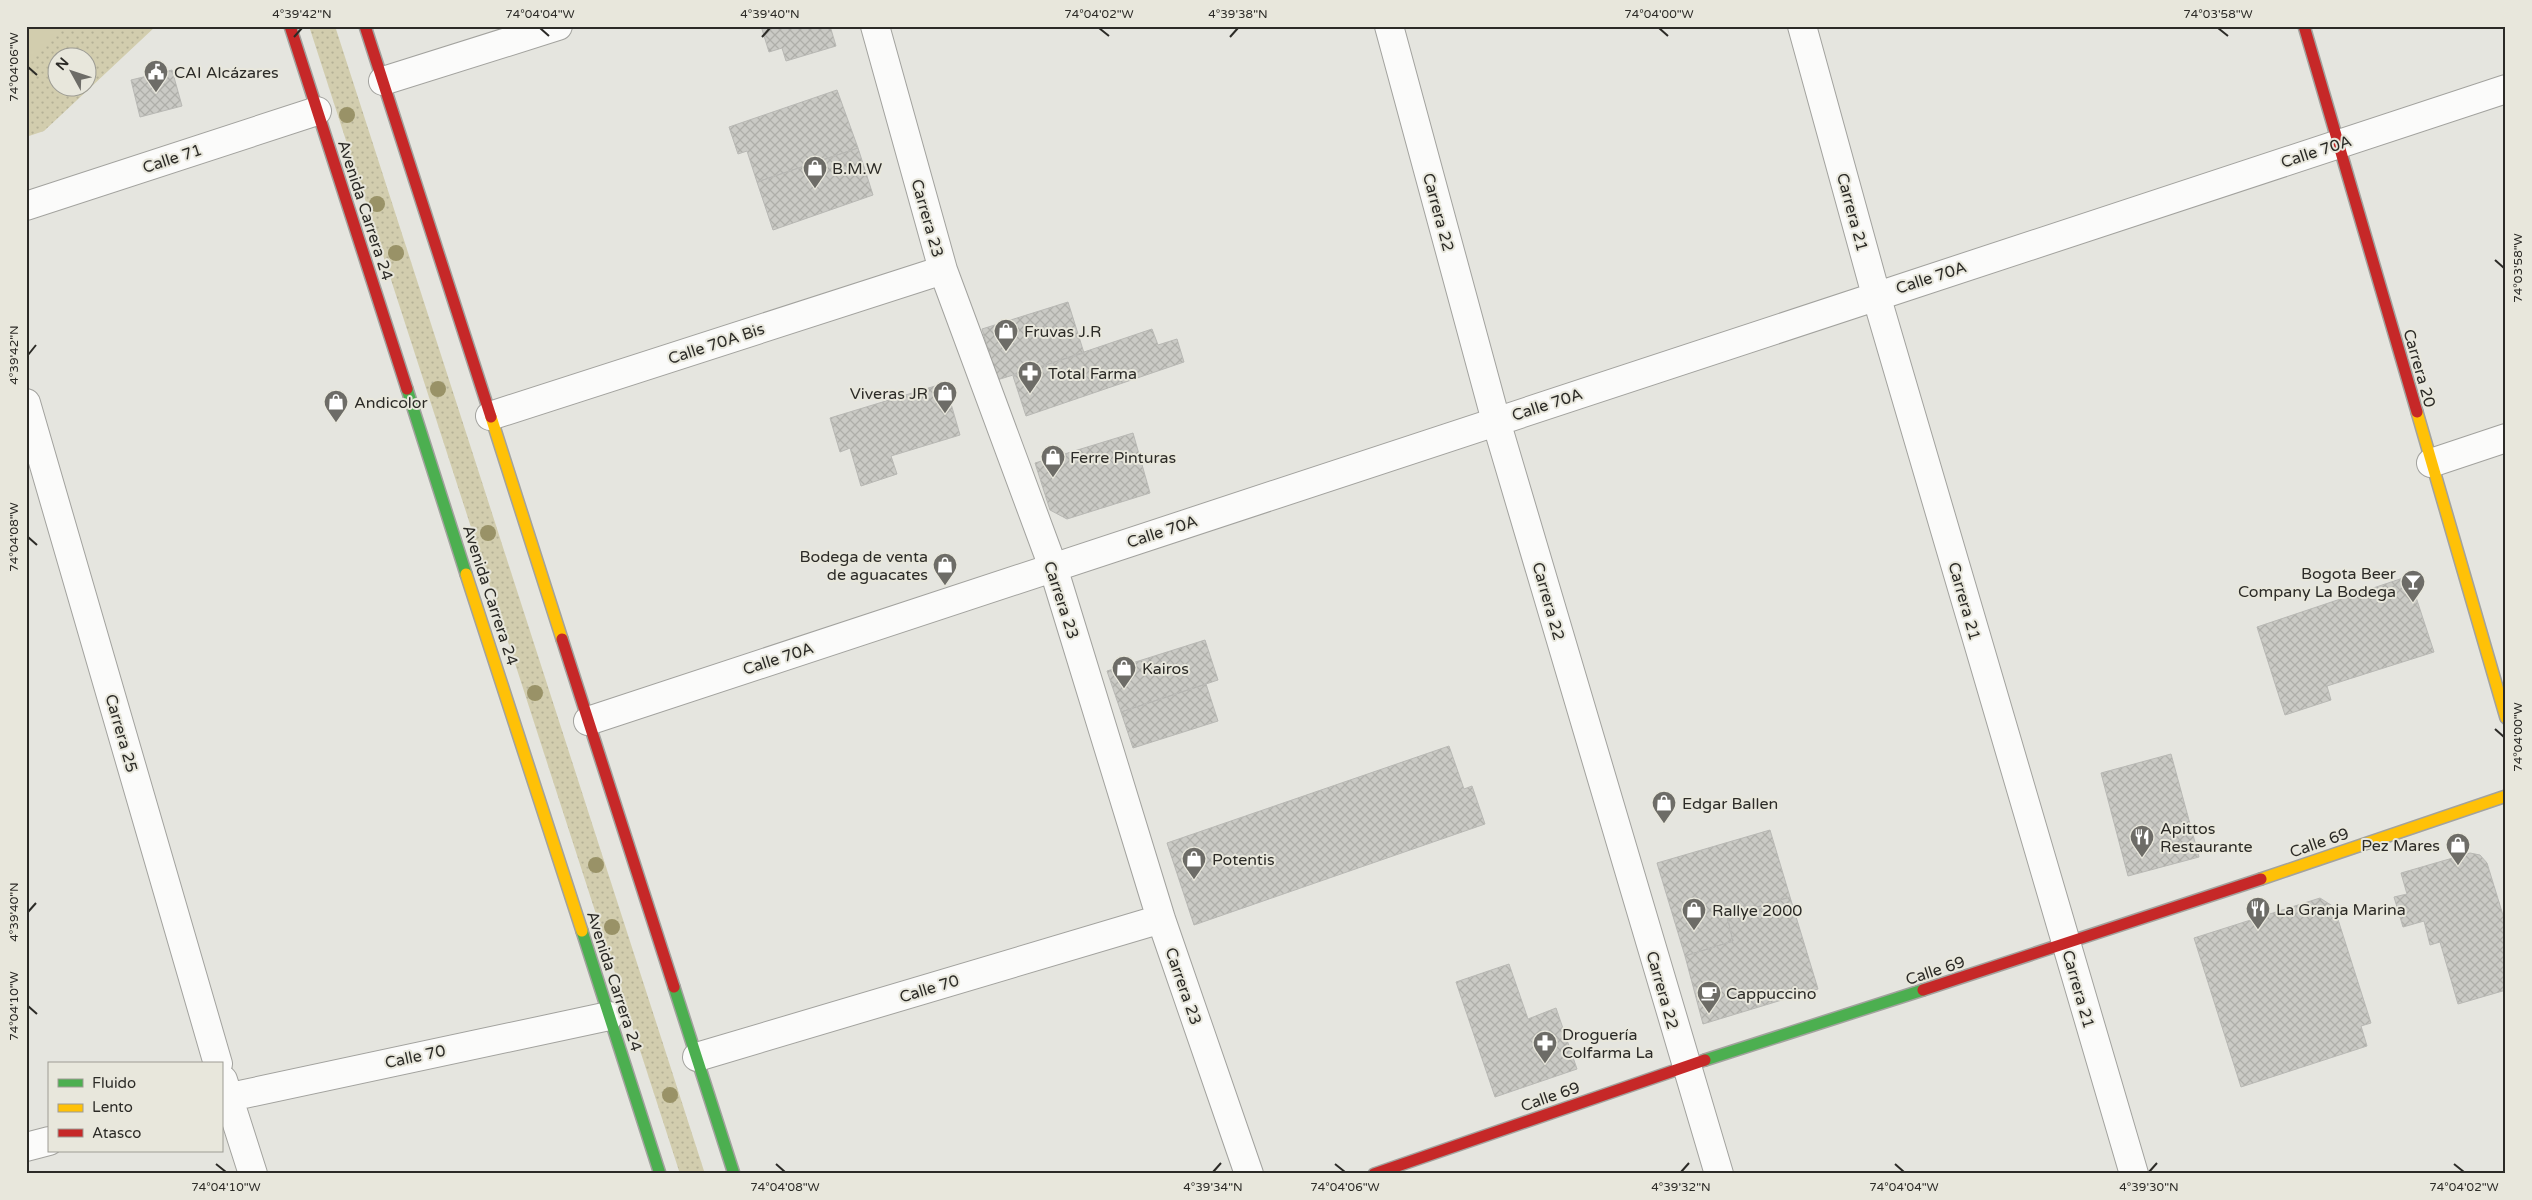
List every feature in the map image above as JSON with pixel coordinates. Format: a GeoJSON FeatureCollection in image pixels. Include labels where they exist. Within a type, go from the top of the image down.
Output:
{"type":"FeatureCollection","features":[{"type":"Feature","properties":{"kind":"main road","name":"Avenida Carrera 24"},"geometry":{"type":"LineString","coordinates":[[290,26],[660,1174]]}},
{"type":"Feature","properties":{"kind":"main road"},"geometry":{"type":"LineString","coordinates":[[365,26],[734,1174]]}},
{"type":"Feature","properties":{"kind":"main road","name":"Carrera 20"},"geometry":{"type":"LineString","coordinates":[[2304,26],[2506,718]]}},
{"type":"Feature","properties":{"kind":"main road","name":"Calle 69"},"geometry":{"type":"LineString","coordinates":[[1374,1174],[1686,1066],[2066,945],[2506,796]]}},
{"type":"Feature","properties":{"kind":"street"},"geometry":{"type":"LineString","coordinates":[[383,81],[558,26]]}},
{"type":"Feature","properties":{"kind":"street","name":"Carrera 23"},"geometry":{"type":"LineString","coordinates":[[875,26],[943,270],[1053,567],[1161,919],[1249,1174]]}},
{"type":"Feature","properties":{"kind":"street","name":"Carrera 22"},"geometry":{"type":"LineString","coordinates":[[1389,26],[1496,421],[1719,1174]]}},
{"type":"Feature","properties":{"kind":"street","name":"Carrera 21"},"geometry":{"type":"LineString","coordinates":[[1802,26],[1876,294],[2134,1174]]}},
{"type":"Feature","properties":{"kind":"street","name":"Calle 70A"},"geometry":{"type":"LineString","coordinates":[[588,721],[1876,294],[2506,88]]}},
{"type":"Feature","properties":{"kind":"street","name":"Calle 71"},"geometry":{"type":"LineString","coordinates":[[26,206],[317,111]]}},
{"type":"Feature","properties":{"kind":"street","name":"Calle 70A Bis"},"geometry":{"type":"LineString","coordinates":[[490,416],[943,270]]}},
{"type":"Feature","properties":{"kind":"street","name":"Carrera 25"},"geometry":{"type":"LineString","coordinates":[[26,403],[217,1062]]}},
{"type":"Feature","properties":{"kind":"street"},"geometry":{"type":"LineString","coordinates":[[2431,463],[2506,438]]}},
{"type":"Feature","properties":{"kind":"street","name":"Calle 70"},"geometry":{"type":"LineString","coordinates":[[697,1057],[1161,919]]}},
{"type":"Feature","properties":{"kind":"street","name":"Calle 70"},"geometry":{"type":"LineString","coordinates":[[224,1090],[609,1016]]}},
{"type":"Feature","properties":{"kind":"street"},"geometry":{"type":"LineString","coordinates":[[224,1090],[253,1174]]}},
{"type":"Feature","properties":{"kind":"street"},"geometry":{"type":"LineString","coordinates":[[26,1146],[48,1141]]}},
{"type":"Feature","properties":{"kind":"shaded area"},"geometry":{"type":"Polygon","coordinates":[[[26,26],[156,26],[98,80],[98,48],[48,48],[48,98],[79,98],[44,131],[26,137],[26,26]]]}},
{"type":"Feature","properties":{"kind":"shaded area"},"geometry":{"type":"Polygon","coordinates":[[[26,26],[65,26],[26,64],[26,26]]]}},
{"type":"Feature","properties":{"kind":"shaded area"},"geometry":{"type":"Polygon","coordinates":[[[309,26],[335,26],[705,1174],[680,1174],[309,26]]]}},
{"type":"Feature","properties":{"kind":"building"},"geometry":{"type":"Polygon","coordinates":[[[761,26],[830,26],[836,46],[786,61],[782,48],[769,52],[761,26]]]}},
{"type":"Feature","properties":{"kind":"building","name":"CAI Alcázares"},"geometry":{"type":"Polygon","coordinates":[[[172,70],[182,106],[140,117],[131,80],[172,70]]]}},
{"type":"Feature","properties":{"kind":"building"},"geometry":{"type":"Polygon","coordinates":[[[837,90],[858,148],[757,182],[747,151],[738,154],[729,127],[837,90]]]}},
{"type":"Feature","properties":{"kind":"building","name":"B.M.W"},"geometry":{"type":"Polygon","coordinates":[[[858,148],[873,195],[773,230],[757,182],[858,148]]]}},
{"type":"Feature","properties":{"kind":"building"},"geometry":{"type":"Polygon","coordinates":[[[1068,302],[1084,353],[997,380],[982,329],[1068,302]]]}},
{"type":"Feature","properties":{"kind":"building"},"geometry":{"type":"Polygon","coordinates":[[[1152,329],[1158,345],[1177,339],[1184,362],[1026,416],[1013,376],[1152,329]]]}},
{"type":"Feature","properties":{"kind":"building"},"geometry":{"type":"Polygon","coordinates":[[[945,383],[960,435],[891,456],[897,474],[861,486],[850,448],[840,452],[830,418],[945,383]]]}},
{"type":"Feature","properties":{"kind":"building"},"geometry":{"type":"Polygon","coordinates":[[[1133,433],[1150,493],[1067,519],[1050,510],[1035,463],[1133,433]]]}},
{"type":"Feature","properties":{"kind":"building"},"geometry":{"type":"Polygon","coordinates":[[[2409,576],[2434,652],[2327,686],[2331,700],[2285,715],[2257,627],[2409,576]]]}},
{"type":"Feature","properties":{"kind":"building"},"geometry":{"type":"Polygon","coordinates":[[[1205,640],[1218,680],[1121,712],[1107,671],[1205,640]]]}},
{"type":"Feature","properties":{"kind":"building"},"geometry":{"type":"Polygon","coordinates":[[[1206,684],[1218,721],[1133,748],[1121,712],[1206,684]]]}},
{"type":"Feature","properties":{"kind":"building"},"geometry":{"type":"Polygon","coordinates":[[[1449,746],[1464,789],[1472,786],[1485,824],[1194,925],[1167,843],[1449,746]]]}},
{"type":"Feature","properties":{"kind":"building"},"geometry":{"type":"Polygon","coordinates":[[[2171,754],[2199,857],[2128,876],[2101,773],[2171,754]]]}},
{"type":"Feature","properties":{"kind":"building"},"geometry":{"type":"Polygon","coordinates":[[[1770,830],[1790,897],[1727,916],[1733,941],[1685,956],[1657,863],[1770,830]]]}},
{"type":"Feature","properties":{"kind":"building"},"geometry":{"type":"Polygon","coordinates":[[[2470,853],[2480,855],[2487,863],[2506,925],[2506,990],[2458,1004],[2440,942],[2430,945],[2424,921],[2403,927],[2394,897],[2407,894],[2401,873],[2470,853]]]}},
{"type":"Feature","properties":{"kind":"building"},"geometry":{"type":"Polygon","coordinates":[[[1790,897],[1818,989],[1703,1024],[1685,956],[1733,941],[1727,916],[1790,897]]]}},
{"type":"Feature","properties":{"kind":"building"},"geometry":{"type":"Polygon","coordinates":[[[2320,898],[2334,907],[2371,1023],[2361,1026],[2367,1046],[2241,1087],[2194,938],[2320,898]]]}},
{"type":"Feature","properties":{"kind":"building"},"geometry":{"type":"Polygon","coordinates":[[[1509,964],[1528,1019],[1556,1008],[1577,1069],[1495,1097],[1456,982],[1509,964]]]}},
{"type":"Feature","properties":{"kind":"traffic: fast"},"geometry":{"type":"LineString","coordinates":[[407,389],[466,574]]}},
{"type":"Feature","properties":{"kind":"traffic: fast"},"geometry":{"type":"LineString","coordinates":[[582,931],[660,1174]]}},
{"type":"Feature","properties":{"kind":"traffic: fast"},"geometry":{"type":"LineString","coordinates":[[674,987],[734,1174]]}},
{"type":"Feature","properties":{"kind":"traffic: fast"},"geometry":{"type":"LineString","coordinates":[[1705,1060],[1923,990]]}},
{"type":"Feature","properties":{"kind":"traffic: slow"},"geometry":{"type":"LineString","coordinates":[[2417,412],[2506,718]]}},
{"type":"Feature","properties":{"kind":"traffic: slow"},"geometry":{"type":"LineString","coordinates":[[491,417],[562,639]]}},
{"type":"Feature","properties":{"kind":"traffic: slow"},"geometry":{"type":"LineString","coordinates":[[466,574],[582,931]]}},
{"type":"Feature","properties":{"kind":"traffic: slow"},"geometry":{"type":"LineString","coordinates":[[2261,879],[2506,796]]}},
{"type":"Feature","properties":{"kind":"traffic: jam"},"geometry":{"type":"LineString","coordinates":[[290,26],[407,389]]}},
{"type":"Feature","properties":{"kind":"traffic: jam"},"geometry":{"type":"LineString","coordinates":[[365,26],[491,417]]}},
{"type":"Feature","properties":{"kind":"traffic: jam"},"geometry":{"type":"LineString","coordinates":[[2304,26],[2417,412]]}},
{"type":"Feature","properties":{"kind":"traffic: jam"},"geometry":{"type":"LineString","coordinates":[[562,639],[674,987]]}},
{"type":"Feature","properties":{"kind":"traffic: jam"},"geometry":{"type":"LineString","coordinates":[[1923,990],[2261,879]]}},
{"type":"Feature","properties":{"kind":"traffic: jam"},"geometry":{"type":"LineString","coordinates":[[1374,1174],[1705,1060]]}},
{"type":"Feature","properties":{"kind":"place","name":"CAI Alcázares"},"geometry":{"type":"Point","coordinates":[156,93]}},
{"type":"Feature","properties":{"kind":"place","name":"B.M.W"},"geometry":{"type":"Point","coordinates":[815,189]}},
{"type":"Feature","properties":{"kind":"place","name":"Fruvas J.R"},"geometry":{"type":"Point","coordinates":[1006,352]}},
{"type":"Feature","properties":{"kind":"place","name":"Total Farma"},"geometry":{"type":"Point","coordinates":[1030,394]}},
{"type":"Feature","properties":{"kind":"place","name":"Viveras JR"},"geometry":{"type":"Point","coordinates":[945,414]}},
{"type":"Feature","properties":{"kind":"place","name":"Andicolor"},"geometry":{"type":"Point","coordinates":[336,423]}},
{"type":"Feature","properties":{"kind":"place","name":"Ferre Pinturas"},"geometry":{"type":"Point","coordinates":[1053,478]}},
{"type":"Feature","properties":{"kind":"place","name":"Bodega de venta de aguacates"},"geometry":{"type":"Point","coordinates":[945,586]}},
{"type":"Feature","properties":{"kind":"place","name":"Bogota Beer Company La Bodega"},"geometry":{"type":"Point","coordinates":[2413,603]}},
{"type":"Feature","properties":{"kind":"place","name":"Kairos"},"geometry":{"type":"Point","coordinates":[1124,689]}},
{"type":"Feature","properties":{"kind":"place","name":"Edgar Ballen"},"geometry":{"type":"Point","coordinates":[1664,824]}},
{"type":"Feature","properties":{"kind":"place","name":"Apittos Restaurante"},"geometry":{"type":"Point","coordinates":[2142,858]}},
{"type":"Feature","properties":{"kind":"place","name":"Pez Mares"},"geometry":{"type":"Point","coordinates":[2458,866]}},
{"type":"Feature","properties":{"kind":"place","name":"Potentis"},"geometry":{"type":"Point","coordinates":[1194,880]}},
{"type":"Feature","properties":{"kind":"place","name":"La Granja Marina"},"geometry":{"type":"Point","coordinates":[2258,930]}},
{"type":"Feature","properties":{"kind":"place","name":"Rallye 2000"},"geometry":{"type":"Point","coordinates":[1694,931]}},
{"type":"Feature","properties":{"kind":"place","name":"Cappuccino"},"geometry":{"type":"Point","coordinates":[1709,1014]}},
{"type":"Feature","properties":{"kind":"place","name":"Droguería Colfarma La"},"geometry":{"type":"Point","coordinates":[1545,1064]}}]}
